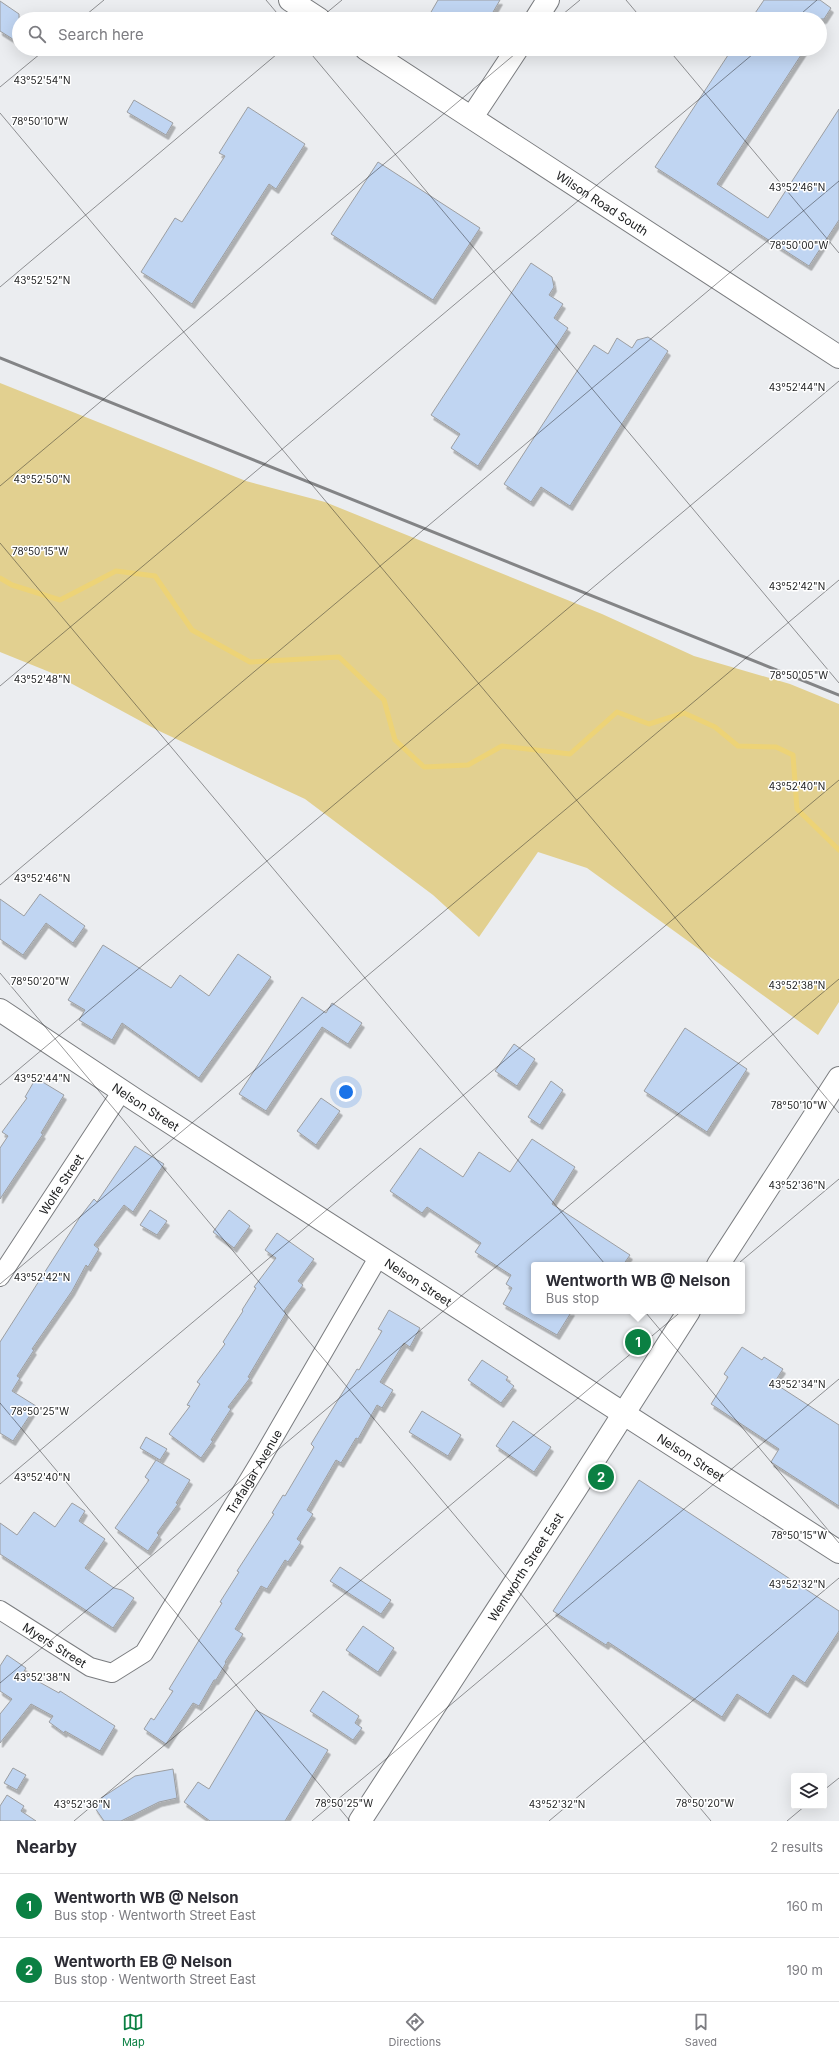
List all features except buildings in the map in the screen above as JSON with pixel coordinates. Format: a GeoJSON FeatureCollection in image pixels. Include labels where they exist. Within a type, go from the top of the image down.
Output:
{"type":"FeatureCollection","features":[{"type":"Feature","properties":{"kind":"street"},"geometry":{"type":"LineString","coordinates":[[290,0],[308,12]]}},
{"type":"Feature","properties":{"kind":"street"},"geometry":{"type":"LineString","coordinates":[[540,12],[548,0]]}},
{"type":"Feature","properties":{"kind":"street","name":"Wilson Road South"},"geometry":{"type":"LineString","coordinates":[[377,56],[839,357]]}},
{"type":"Feature","properties":{"kind":"street"},"geometry":{"type":"LineString","coordinates":[[472,117],[511,56]]}},
{"type":"Feature","properties":{"kind":"street","name":"Nelson Street"},"geometry":{"type":"LineString","coordinates":[[0,1010],[622,1414],[839,1552]]}},
{"type":"Feature","properties":{"kind":"street"},"geometry":{"type":"LineString","coordinates":[[720,1262],[839,1078]]}},
{"type":"Feature","properties":{"kind":"street","name":"Wolfe Street"},"geometry":{"type":"LineString","coordinates":[[0,1277],[122,1090]]}},
{"type":"Feature","properties":{"kind":"street","name":"Trafalgar Avenue"},"geometry":{"type":"LineString","coordinates":[[112,1673],[144,1652],[259,1463],[379,1256]]}},
{"type":"Feature","properties":{"kind":"street","name":"Wentworth Street East"},"geometry":{"type":"LineString","coordinates":[[360,1821],[575,1490],[687,1314]]}},
{"type":"Feature","properties":{"kind":"street","name":"Myers Street"},"geometry":{"type":"LineString","coordinates":[[0,1610],[90,1667],[112,1673]]}},
{"type":"Feature","properties":{"kind":"shaded area"},"geometry":{"type":"Polygon","coordinates":[[[0,383],[246,481],[325,502],[602,614],[694,656],[790,684],[839,704],[839,1002],[818,1035],[587,868],[538,852],[479,937],[433,895],[305,799],[157,730],[52,673],[0,652],[0,383]]]}},
{"type":"Feature","properties":{"kind":"waterway"},"geometry":{"type":"LineString","coordinates":[[0,578],[12,585],[60,600],[116,571],[155,576],[192,630],[250,662],[339,657],[384,700],[395,740],[424,767],[468,765],[502,746],[570,754],[617,712],[649,724],[684,713],[715,727],[738,746],[776,747],[793,755],[797,809],[839,850]]}},
{"type":"Feature","properties":{"kind":"railway"},"geometry":{"type":"LineString","coordinates":[[0,358],[839,695]]}},
{"type":"Feature","properties":{"kind":"place","name":"Wentworth WB @ Nelson"},"geometry":{"type":"Point","coordinates":[638,1342]}},
{"type":"Feature","properties":{"kind":"place","name":"Wentworth EB @ Nelson"},"geometry":{"type":"Point","coordinates":[601,1477]}}]}
